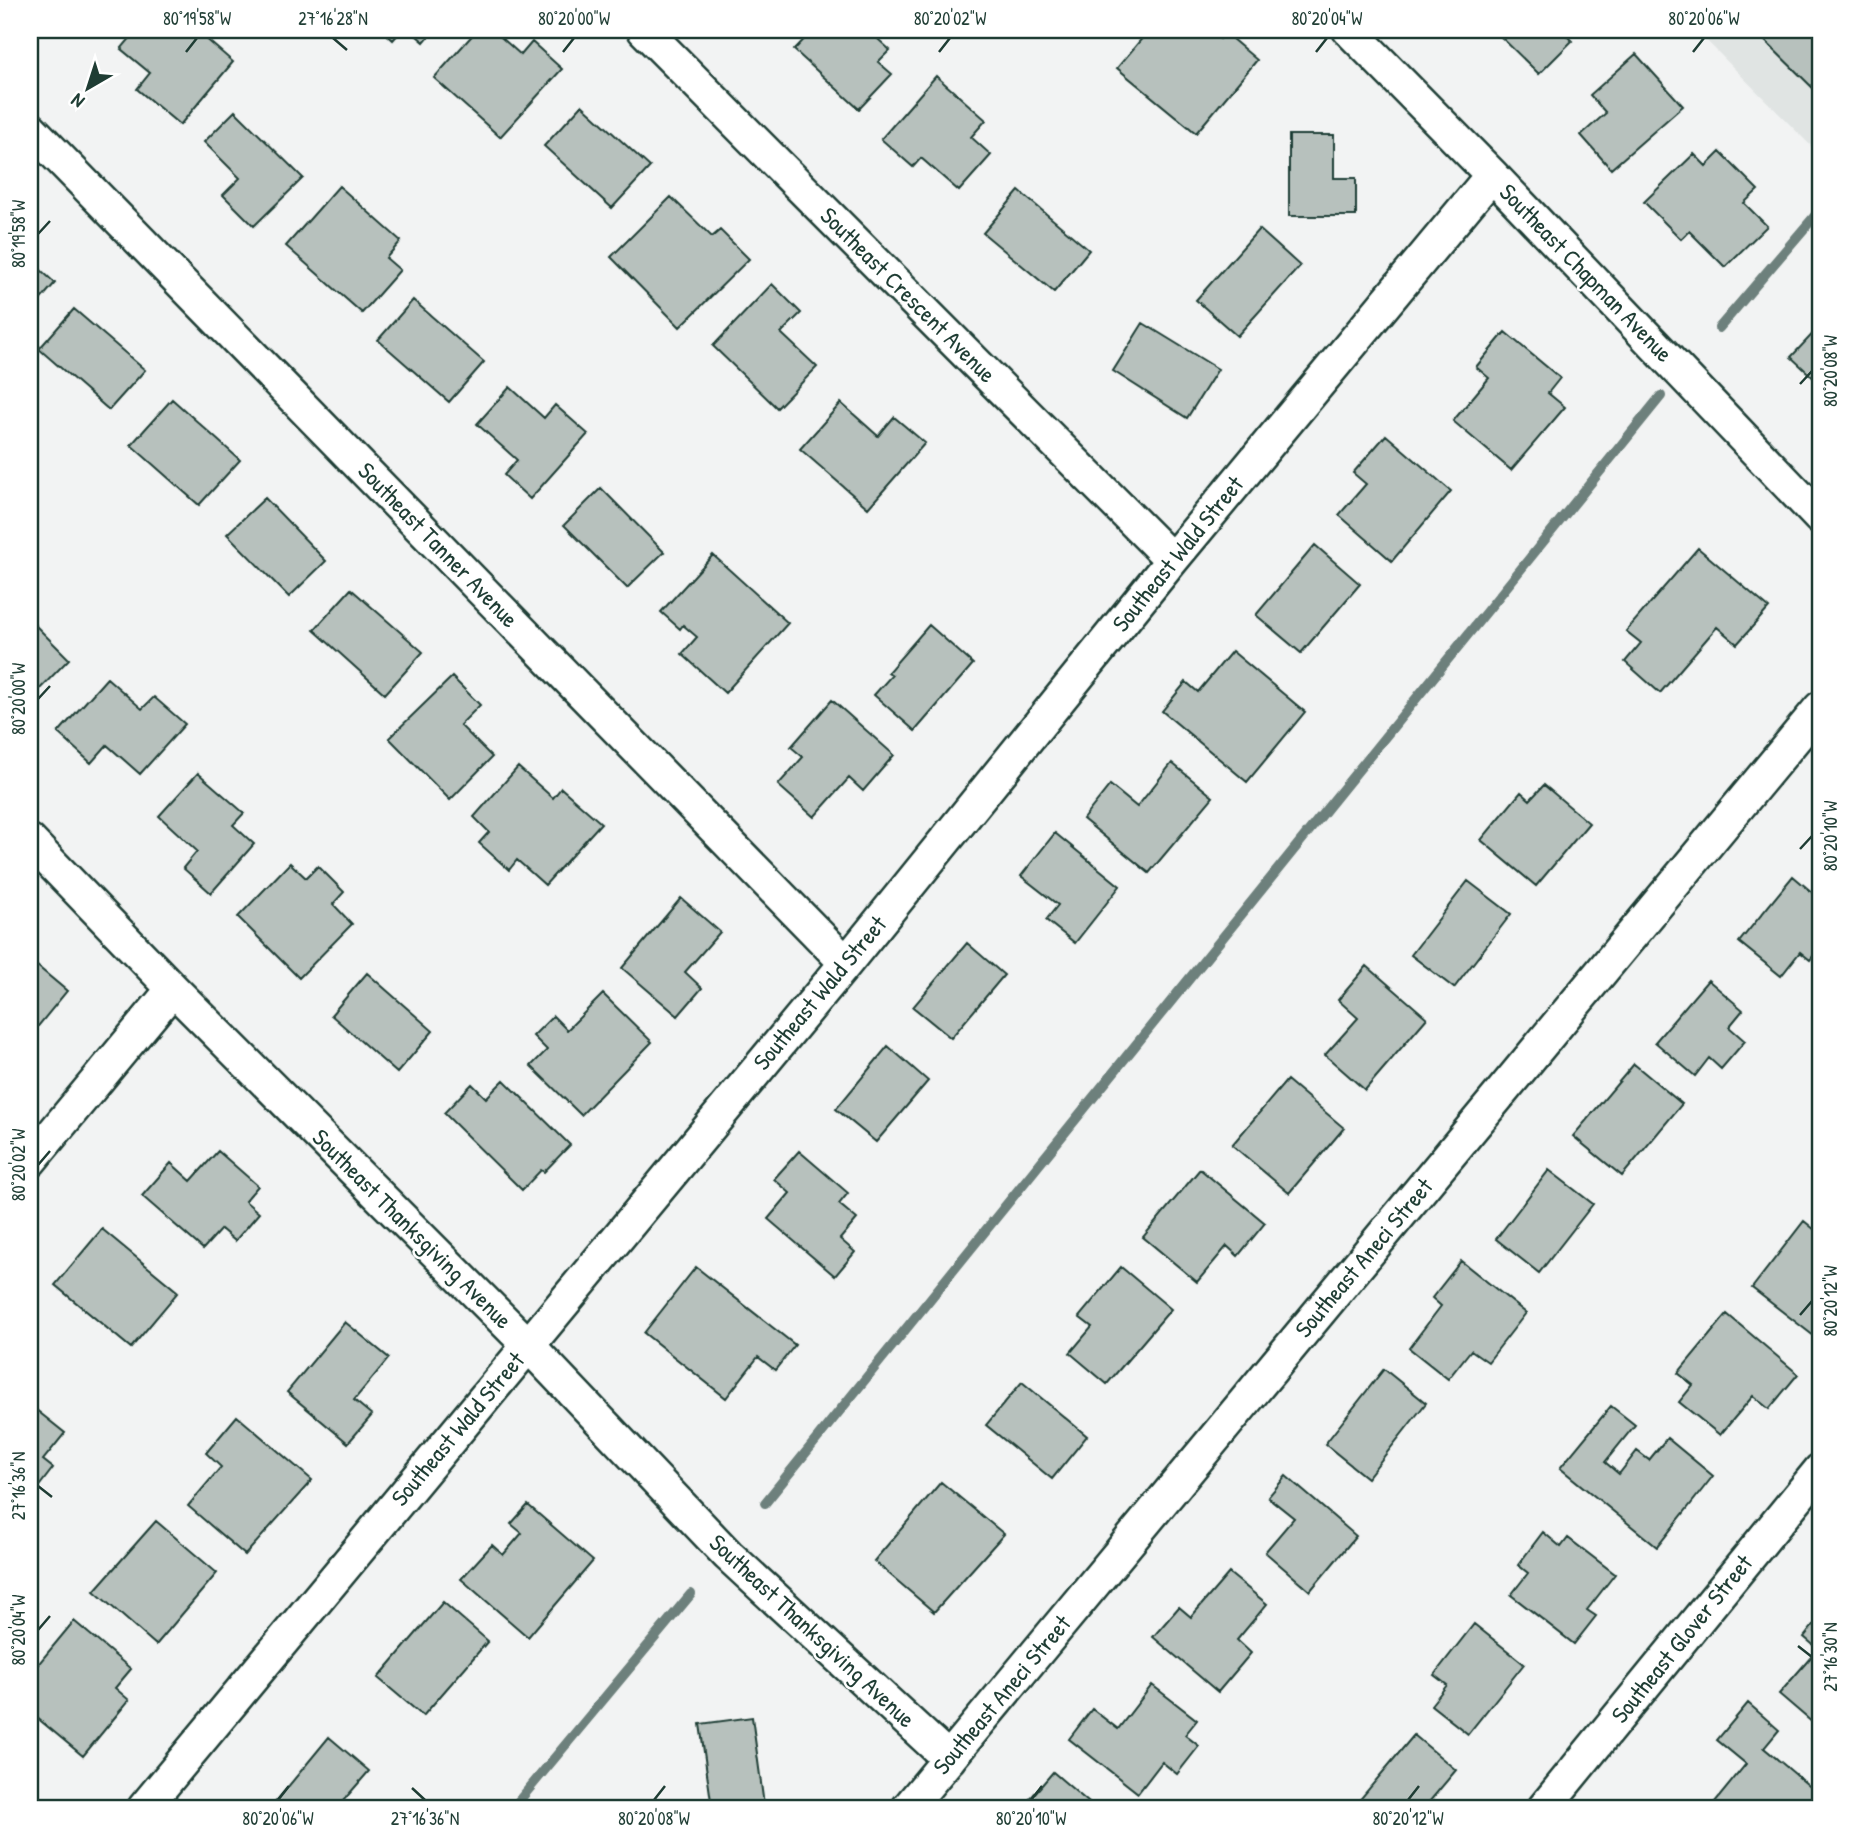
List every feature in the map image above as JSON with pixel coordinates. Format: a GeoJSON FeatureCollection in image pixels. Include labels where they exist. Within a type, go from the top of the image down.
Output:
{"type":"FeatureCollection","features":[{"type":"Feature","properties":{"kind":"street","name":"Southeast Crescent Avenue"},"geometry":{"type":"LineString","coordinates":[[644,30],[1172,561]]}},
{"type":"Feature","properties":{"kind":"street","name":"Southeast Chapman Avenue"},"geometry":{"type":"LineString","coordinates":[[1349,30],[1492,175],[1820,518]]}},
{"type":"Feature","properties":{"kind":"street","name":"Southeast Tanner Avenue"},"geometry":{"type":"LineString","coordinates":[[30,128],[846,962]]}},
{"type":"Feature","properties":{"kind":"street","name":"Southeast Wald Street"},"geometry":{"type":"LineString","coordinates":[[144,1808],[846,962],[1172,561],[1492,175]]}},
{"type":"Feature","properties":{"kind":"street","name":"Southeast Aneci Street"},"geometry":{"type":"LineString","coordinates":[[908,1808],[1820,708]]}},
{"type":"Feature","properties":{"kind":"street","name":"Southeast Thanksgiving Avenue"},"geometry":{"type":"LineString","coordinates":[[30,841],[173,989],[528,1345],[728,1555],[949,1759]]}},
{"type":"Feature","properties":{"kind":"street"},"geometry":{"type":"LineString","coordinates":[[30,1161],[173,989]]}},
{"type":"Feature","properties":{"kind":"street","name":"Southeast Glover Street"},"geometry":{"type":"LineString","coordinates":[[1544,1808],[1820,1470]]}},
{"type":"Feature","properties":{"kind":"shaded area"},"geometry":{"type":"Polygon","coordinates":[[[1696,30],[1820,30],[1820,155],[1696,30]]]}},
{"type":"Feature","properties":{"kind":"building"},"geometry":{"type":"Polygon","coordinates":[[[137,30],[196,30],[233,62],[180,125],[137,89],[150,73],[121,49],[137,30]]]}},
{"type":"Feature","properties":{"kind":"building"},"geometry":{"type":"Polygon","coordinates":[[[382,30],[402,30],[393,40],[382,30]]]}},
{"type":"Feature","properties":{"kind":"building"},"geometry":{"type":"Polygon","coordinates":[[[410,30],[434,30],[424,42],[410,30]]]}},
{"type":"Feature","properties":{"kind":"building"},"geometry":{"type":"Polygon","coordinates":[[[477,30],[493,30],[521,55],[532,42],[562,69],[500,137],[434,78],[477,30]]]}},
{"type":"Feature","properties":{"kind":"building"},"geometry":{"type":"Polygon","coordinates":[[[813,30],[845,30],[853,36],[859,30],[868,30],[890,50],[878,62],[892,74],[859,109],[794,50],[813,30]]]}},
{"type":"Feature","properties":{"kind":"building"},"geometry":{"type":"Polygon","coordinates":[[[1149,30],[1208,30],[1220,39],[1225,33],[1257,60],[1196,133],[1117,68],[1149,30]]]}},
{"type":"Feature","properties":{"kind":"building"},"geometry":{"type":"Polygon","coordinates":[[[1494,30],[1561,30],[1572,41],[1539,74],[1494,30]]]}},
{"type":"Feature","properties":{"kind":"building"},"geometry":{"type":"Polygon","coordinates":[[[1754,30],[1820,30],[1820,95],[1754,30]]]}},
{"type":"Feature","properties":{"kind":"building"},"geometry":{"type":"Polygon","coordinates":[[[1636,54],[1683,106],[1611,169],[1581,135],[1606,113],[1590,95],[1636,54]]]}},
{"type":"Feature","properties":{"kind":"building"},"geometry":{"type":"Polygon","coordinates":[[[936,76],[986,120],[971,137],[991,155],[959,191],[921,158],[913,167],[881,139],[936,76]]]}},
{"type":"Feature","properties":{"kind":"building"},"geometry":{"type":"Polygon","coordinates":[[[582,105],[650,167],[612,208],[544,146],[582,105]]]}},
{"type":"Feature","properties":{"kind":"building"},"geometry":{"type":"Polygon","coordinates":[[[235,111],[303,178],[254,226],[223,195],[240,178],[204,142],[235,111]]]}},
{"type":"Feature","properties":{"kind":"building"},"geometry":{"type":"Polygon","coordinates":[[[1289,135],[1334,135],[1334,178],[1356,178],[1356,216],[1289,216],[1289,135]]]}},
{"type":"Feature","properties":{"kind":"building"},"geometry":{"type":"Polygon","coordinates":[[[1720,152],[1758,190],[1744,203],[1767,226],[1725,267],[1689,231],[1681,239],[1644,202],[1694,154],[1706,166],[1720,152]]]}},
{"type":"Feature","properties":{"kind":"building"},"geometry":{"type":"Polygon","coordinates":[[[339,186],[401,241],[386,258],[400,270],[362,313],[286,246],[339,186]]]}},
{"type":"Feature","properties":{"kind":"building"},"geometry":{"type":"Polygon","coordinates":[[[1019,191],[1089,250],[1054,292],[983,233],[1019,191]]]}},
{"type":"Feature","properties":{"kind":"building"},"geometry":{"type":"Polygon","coordinates":[[[671,197],[712,237],[720,230],[749,259],[680,327],[611,257],[671,197]]]}},
{"type":"Feature","properties":{"kind":"building"},"geometry":{"type":"Polygon","coordinates":[[[1259,229],[1300,266],[1237,336],[1196,300],[1259,229]]]}},
{"type":"Feature","properties":{"kind":"building"},"geometry":{"type":"Polygon","coordinates":[[[30,260],[55,283],[30,312],[30,260]]]}},
{"type":"Feature","properties":{"kind":"building"},"geometry":{"type":"Polygon","coordinates":[[[772,284],[801,313],[781,333],[817,367],[777,408],[713,346],[772,284]]]}},
{"type":"Feature","properties":{"kind":"building"},"geometry":{"type":"Polygon","coordinates":[[[413,300],[484,362],[449,402],[378,340],[413,300]]]}},
{"type":"Feature","properties":{"kind":"building"},"geometry":{"type":"Polygon","coordinates":[[[74,309],[145,370],[109,410],[39,349],[74,309]]]}},
{"type":"Feature","properties":{"kind":"building"},"geometry":{"type":"Polygon","coordinates":[[[1143,323],[1218,369],[1187,418],[1113,371],[1143,323]]]}},
{"type":"Feature","properties":{"kind":"building"},"geometry":{"type":"Polygon","coordinates":[[[1820,326],[1820,384],[1791,357],[1820,326]]]}},
{"type":"Feature","properties":{"kind":"building"},"geometry":{"type":"Polygon","coordinates":[[[1505,332],[1560,378],[1548,393],[1565,407],[1511,470],[1453,421],[1489,378],[1476,367],[1505,332]]]}},
{"type":"Feature","properties":{"kind":"building"},"geometry":{"type":"Polygon","coordinates":[[[510,387],[544,418],[555,405],[588,434],[530,499],[504,475],[517,460],[477,424],[510,387]]]}},
{"type":"Feature","properties":{"kind":"building"},"geometry":{"type":"Polygon","coordinates":[[[172,399],[240,460],[199,505],[131,445],[172,399]]]}},
{"type":"Feature","properties":{"kind":"building"},"geometry":{"type":"Polygon","coordinates":[[[841,403],[878,436],[894,417],[925,443],[868,508],[800,449],[841,403]]]}},
{"type":"Feature","properties":{"kind":"building"},"geometry":{"type":"Polygon","coordinates":[[[1386,435],[1451,491],[1392,561],[1339,515],[1366,484],[1353,473],[1386,435]]]}},
{"type":"Feature","properties":{"kind":"building"},"geometry":{"type":"Polygon","coordinates":[[[601,488],[664,552],[627,588],[564,525],[601,488]]]}},
{"type":"Feature","properties":{"kind":"building"},"geometry":{"type":"Polygon","coordinates":[[[265,498],[326,561],[289,597],[227,534],[265,498]]]}},
{"type":"Feature","properties":{"kind":"building"},"geometry":{"type":"Polygon","coordinates":[[[1315,545],[1360,584],[1301,653],[1256,615],[1315,545]]]}},
{"type":"Feature","properties":{"kind":"building"},"geometry":{"type":"Polygon","coordinates":[[[1698,548],[1769,608],[1737,644],[1717,627],[1660,693],[1625,662],[1641,643],[1626,631],[1698,548]]]}},
{"type":"Feature","properties":{"kind":"building"},"geometry":{"type":"Polygon","coordinates":[[[713,555],[788,623],[725,693],[682,654],[697,637],[683,625],[680,629],[661,612],[713,555]]]}},
{"type":"Feature","properties":{"kind":"building"},"geometry":{"type":"Polygon","coordinates":[[[351,589],[423,652],[385,694],[314,630],[351,589]]]}},
{"type":"Feature","properties":{"kind":"building"},"geometry":{"type":"Polygon","coordinates":[[[30,620],[69,659],[31,698],[30,697],[30,620]]]}},
{"type":"Feature","properties":{"kind":"building"},"geometry":{"type":"Polygon","coordinates":[[[929,625],[973,664],[915,731],[874,695],[892,675],[888,672],[929,625]]]}},
{"type":"Feature","properties":{"kind":"building"},"geometry":{"type":"Polygon","coordinates":[[[1232,651],[1305,712],[1247,782],[1162,711],[1186,682],[1198,692],[1232,651]]]}},
{"type":"Feature","properties":{"kind":"building"},"geometry":{"type":"Polygon","coordinates":[[[452,677],[480,705],[460,725],[492,757],[450,800],[389,738],[452,677]]]}},
{"type":"Feature","properties":{"kind":"building"},"geometry":{"type":"Polygon","coordinates":[[[107,678],[142,709],[154,697],[185,724],[140,774],[107,745],[91,763],[58,733],[107,678]]]}},
{"type":"Feature","properties":{"kind":"building"},"geometry":{"type":"Polygon","coordinates":[[[832,700],[894,755],[863,791],[849,778],[814,817],[778,785],[803,757],[791,747],[832,700]]]}},
{"type":"Feature","properties":{"kind":"building"},"geometry":{"type":"Polygon","coordinates":[[[1172,763],[1213,797],[1149,873],[1083,819],[1110,785],[1137,807],[1172,763]]]}},
{"type":"Feature","properties":{"kind":"building"},"geometry":{"type":"Polygon","coordinates":[[[518,767],[553,798],[561,788],[601,823],[545,885],[517,860],[509,870],[479,843],[489,832],[474,817],[518,767]]]}},
{"type":"Feature","properties":{"kind":"building"},"geometry":{"type":"Polygon","coordinates":[[[198,773],[244,813],[233,825],[254,844],[211,893],[183,868],[197,851],[159,816],[198,773]]]}},
{"type":"Feature","properties":{"kind":"building"},"geometry":{"type":"Polygon","coordinates":[[[1544,785],[1589,823],[1536,886],[1481,840],[1521,792],[1530,800],[1544,785]]]}},
{"type":"Feature","properties":{"kind":"building"},"geometry":{"type":"Polygon","coordinates":[[[1055,833],[1120,886],[1075,943],[1046,920],[1058,905],[1021,876],[1055,833]]]}},
{"type":"Feature","properties":{"kind":"building"},"geometry":{"type":"Polygon","coordinates":[[[290,863],[306,878],[318,866],[344,892],[333,904],[352,924],[299,978],[238,917],[290,863]]]}},
{"type":"Feature","properties":{"kind":"building"},"geometry":{"type":"Polygon","coordinates":[[[1793,876],[1820,899],[1820,947],[1810,960],[1800,952],[1781,976],[1739,942],[1793,876]]]}},
{"type":"Feature","properties":{"kind":"building"},"geometry":{"type":"Polygon","coordinates":[[[1468,881],[1511,914],[1454,988],[1411,955],[1468,881]]]}},
{"type":"Feature","properties":{"kind":"building"},"geometry":{"type":"Polygon","coordinates":[[[681,898],[720,932],[685,972],[702,988],[678,1016],[622,968],[681,898]]]}},
{"type":"Feature","properties":{"kind":"building"},"geometry":{"type":"Polygon","coordinates":[[[967,943],[1004,975],[951,1038],[913,1007],[967,943]]]}},
{"type":"Feature","properties":{"kind":"building"},"geometry":{"type":"Polygon","coordinates":[[[30,960],[67,991],[30,1036],[30,960]]]}},
{"type":"Feature","properties":{"kind":"building"},"geometry":{"type":"Polygon","coordinates":[[[1367,966],[1427,1018],[1365,1090],[1325,1055],[1358,1018],[1338,1000],[1367,966]]]}},
{"type":"Feature","properties":{"kind":"building"},"geometry":{"type":"Polygon","coordinates":[[[367,973],[433,1031],[397,1073],[331,1015],[367,973]]]}},
{"type":"Feature","properties":{"kind":"building"},"geometry":{"type":"Polygon","coordinates":[[[1708,980],[1743,1010],[1729,1027],[1745,1041],[1721,1069],[1709,1058],[1695,1076],[1655,1042],[1708,980]]]}},
{"type":"Feature","properties":{"kind":"building"},"geometry":{"type":"Polygon","coordinates":[[[603,994],[652,1042],[581,1115],[531,1066],[547,1050],[533,1036],[553,1016],[567,1030],[603,994]]]}},
{"type":"Feature","properties":{"kind":"building"},"geometry":{"type":"Polygon","coordinates":[[[888,1046],[928,1081],[876,1142],[836,1109],[888,1046]]]}},
{"type":"Feature","properties":{"kind":"building"},"geometry":{"type":"Polygon","coordinates":[[[1634,1064],[1682,1104],[1622,1176],[1573,1136],[1634,1064]]]}},
{"type":"Feature","properties":{"kind":"building"},"geometry":{"type":"Polygon","coordinates":[[[504,1080],[570,1145],[522,1190],[444,1113],[472,1084],[486,1098],[504,1080]]]}},
{"type":"Feature","properties":{"kind":"building"},"geometry":{"type":"Polygon","coordinates":[[[1287,1080],[1344,1128],[1289,1193],[1232,1145],[1287,1080]]]}},
{"type":"Feature","properties":{"kind":"building"},"geometry":{"type":"Polygon","coordinates":[[[218,1151],[258,1186],[245,1201],[259,1213],[235,1241],[221,1229],[203,1249],[142,1196],[171,1163],[191,1181],[218,1151]]]}},
{"type":"Feature","properties":{"kind":"building"},"geometry":{"type":"Polygon","coordinates":[[[799,1151],[848,1193],[839,1204],[857,1219],[840,1239],[855,1252],[835,1276],[768,1219],[790,1193],[774,1179],[799,1151]]]}},
{"type":"Feature","properties":{"kind":"building"},"geometry":{"type":"Polygon","coordinates":[[[1200,1169],[1265,1223],[1238,1256],[1227,1246],[1197,1282],[1143,1237],[1200,1169]]]}},
{"type":"Feature","properties":{"kind":"building"},"geometry":{"type":"Polygon","coordinates":[[[1549,1170],[1593,1204],[1539,1273],[1496,1239],[1549,1170]]]}},
{"type":"Feature","properties":{"kind":"building"},"geometry":{"type":"Polygon","coordinates":[[[1804,1221],[1820,1234],[1819,1340],[1752,1288],[1804,1221]]]}},
{"type":"Feature","properties":{"kind":"building"},"geometry":{"type":"Polygon","coordinates":[[[102,1229],[178,1292],[131,1348],[55,1285],[102,1229]]]}},
{"type":"Feature","properties":{"kind":"building"},"geometry":{"type":"Polygon","coordinates":[[[1461,1261],[1526,1313],[1488,1362],[1471,1350],[1448,1379],[1409,1348],[1441,1306],[1432,1298],[1461,1261]]]}},
{"type":"Feature","properties":{"kind":"building"},"geometry":{"type":"Polygon","coordinates":[[[696,1267],[795,1345],[775,1370],[758,1357],[726,1398],[644,1333],[696,1267]]]}},
{"type":"Feature","properties":{"kind":"building"},"geometry":{"type":"Polygon","coordinates":[[[1121,1267],[1171,1309],[1107,1384],[1070,1353],[1092,1327],[1079,1317],[1121,1267]]]}},
{"type":"Feature","properties":{"kind":"building"},"geometry":{"type":"Polygon","coordinates":[[[1727,1314],[1798,1374],[1769,1409],[1753,1396],[1720,1435],[1679,1402],[1693,1385],[1678,1373],[1727,1314]]]}},
{"type":"Feature","properties":{"kind":"building"},"geometry":{"type":"Polygon","coordinates":[[[345,1322],[389,1358],[354,1400],[372,1415],[348,1443],[287,1392],[345,1322]]]}},
{"type":"Feature","properties":{"kind":"building"},"geometry":{"type":"Polygon","coordinates":[[[1384,1369],[1426,1403],[1367,1478],[1325,1444],[1384,1369]]]}},
{"type":"Feature","properties":{"kind":"building"},"geometry":{"type":"Polygon","coordinates":[[[1022,1382],[1087,1436],[1052,1479],[986,1425],[1022,1382]]]}},
{"type":"Feature","properties":{"kind":"building"},"geometry":{"type":"Polygon","coordinates":[[[30,1405],[65,1433],[43,1460],[53,1468],[30,1498],[30,1405]]]}},
{"type":"Feature","properties":{"kind":"building"},"geometry":{"type":"Polygon","coordinates":[[[1611,1406],[1635,1425],[1605,1462],[1619,1474],[1637,1451],[1649,1460],[1667,1438],[1713,1476],[1657,1547],[1560,1468],[1611,1406]]]}},
{"type":"Feature","properties":{"kind":"building"},"geometry":{"type":"Polygon","coordinates":[[[237,1416],[312,1480],[245,1555],[188,1506],[221,1467],[206,1453],[237,1416]]]}},
{"type":"Feature","properties":{"kind":"building"},"geometry":{"type":"Polygon","coordinates":[[[1286,1476],[1356,1536],[1310,1591],[1265,1552],[1294,1518],[1268,1497],[1286,1476]]]}},
{"type":"Feature","properties":{"kind":"building"},"geometry":{"type":"Polygon","coordinates":[[[941,1482],[1004,1534],[934,1612],[874,1561],[941,1482]]]}},
{"type":"Feature","properties":{"kind":"building"},"geometry":{"type":"Polygon","coordinates":[[[528,1505],[593,1561],[528,1637],[461,1579],[492,1545],[503,1555],[522,1533],[511,1524],[528,1505]]]}},
{"type":"Feature","properties":{"kind":"building"},"geometry":{"type":"Polygon","coordinates":[[[156,1521],[217,1573],[156,1645],[94,1591],[156,1521]]]}},
{"type":"Feature","properties":{"kind":"building"},"geometry":{"type":"Polygon","coordinates":[[[1543,1532],[1561,1547],[1568,1538],[1615,1574],[1587,1610],[1596,1616],[1574,1644],[1511,1595],[1528,1573],[1518,1565],[1543,1532]]]}},
{"type":"Feature","properties":{"kind":"building"},"geometry":{"type":"Polygon","coordinates":[[[1229,1573],[1267,1604],[1237,1640],[1251,1653],[1218,1692],[1153,1637],[1179,1607],[1191,1617],[1229,1573]]]}},
{"type":"Feature","properties":{"kind":"building"},"geometry":{"type":"Polygon","coordinates":[[[443,1602],[488,1641],[423,1716],[378,1678],[443,1602]]]}},
{"type":"Feature","properties":{"kind":"building"},"geometry":{"type":"Polygon","coordinates":[[[1820,1617],[1820,1729],[1779,1694],[1818,1649],[1804,1637],[1820,1617]]]}},
{"type":"Feature","properties":{"kind":"building"},"geometry":{"type":"Polygon","coordinates":[[[74,1621],[131,1669],[115,1688],[129,1700],[83,1756],[30,1712],[30,1674],[74,1621]]]}},
{"type":"Feature","properties":{"kind":"building"},"geometry":{"type":"Polygon","coordinates":[[[1474,1624],[1524,1664],[1468,1734],[1431,1705],[1447,1685],[1434,1675],[1474,1624]]]}},
{"type":"Feature","properties":{"kind":"building"},"geometry":{"type":"Polygon","coordinates":[[[1152,1685],[1197,1720],[1185,1735],[1199,1746],[1177,1774],[1162,1762],[1138,1793],[1069,1739],[1092,1709],[1118,1729],[1152,1685]]]}},
{"type":"Feature","properties":{"kind":"building"},"geometry":{"type":"Polygon","coordinates":[[[1748,1703],[1779,1730],[1764,1748],[1820,1795],[1820,1800],[1813,1808],[1710,1808],[1746,1764],[1717,1740],[1748,1703]]]}},
{"type":"Feature","properties":{"kind":"building"},"geometry":{"type":"Polygon","coordinates":[[[752,1717],[764,1805],[712,1808],[700,1724],[752,1717]]]}},
{"type":"Feature","properties":{"kind":"building"},"geometry":{"type":"Polygon","coordinates":[[[1414,1735],[1456,1770],[1424,1808],[1363,1808],[1357,1803],[1414,1735]]]}},
{"type":"Feature","properties":{"kind":"building"},"geometry":{"type":"Polygon","coordinates":[[[329,1737],[369,1771],[337,1808],[276,1808],[273,1805],[329,1737]]]}},
{"type":"Feature","properties":{"kind":"building"},"geometry":{"type":"Polygon","coordinates":[[[1053,1772],[1095,1808],[1022,1808],[1053,1772]]]}},
{"type":"Feature","properties":{"kind":"waterway"},"geometry":{"type":"LineString","coordinates":[[1719,328],[1820,210]]}},
{"type":"Feature","properties":{"kind":"waterway"},"geometry":{"type":"LineString","coordinates":[[765,1503],[1661,396]]}},
{"type":"Feature","properties":{"kind":"waterway"},"geometry":{"type":"LineString","coordinates":[[513,1808],[691,1594]]}}]}
